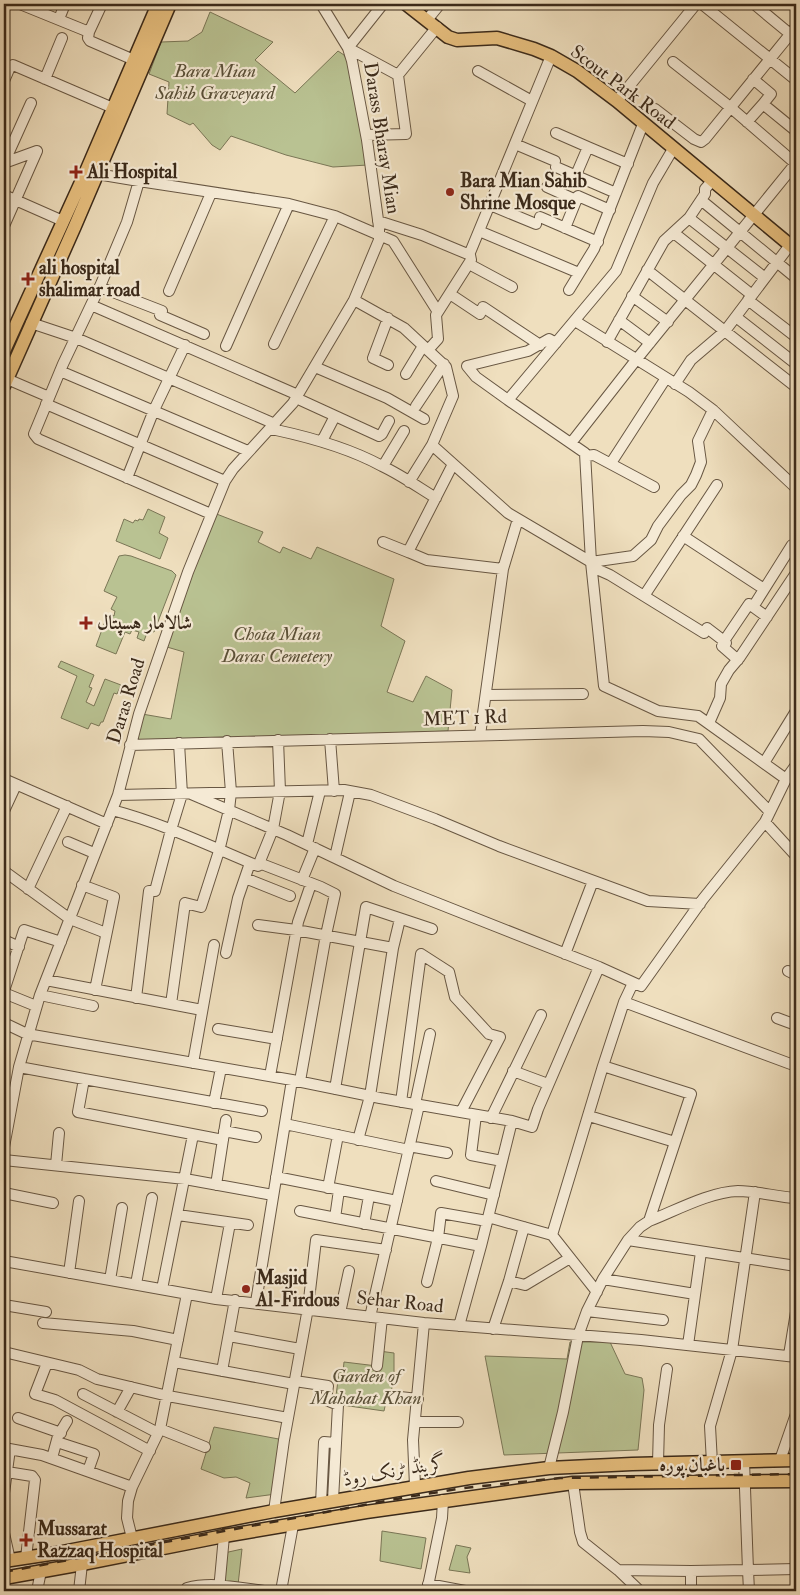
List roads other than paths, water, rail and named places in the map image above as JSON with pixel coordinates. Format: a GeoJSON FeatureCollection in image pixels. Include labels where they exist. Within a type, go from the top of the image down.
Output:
{"type":"FeatureCollection","features":[{"type":"Feature","properties":{"kind":"main road"},"geometry":{"type":"LineString","coordinates":[[4,351],[63,221],[92,171],[113,108],[158,4]]}},
{"type":"Feature","properties":{"kind":"main road"},"geometry":{"type":"LineString","coordinates":[[5,383],[92,171],[170,4]]}},
{"type":"Feature","properties":{"kind":"main road","name":"Scout Park Road"},"geometry":{"type":"LineString","coordinates":[[406,4],[448,36],[457,40],[498,38],[551,56],[577,72],[617,101],[793,248]]}},
{"type":"Feature","properties":{"kind":"main road","name":"گرینڈ ٹرنک روڈ"},"geometry":{"type":"LineString","coordinates":[[7,1560],[415,1486],[549,1468],[796,1460]]}},
{"type":"Feature","properties":{"kind":"main road","name":"گرینڈ ٹرنک روڈ"},"geometry":{"type":"LineString","coordinates":[[4,1578],[224,1536],[443,1500],[573,1483],[796,1481]]}},
{"type":"Feature","properties":{"kind":"street"},"geometry":{"type":"LineString","coordinates":[[20,4],[89,32]]}},
{"type":"Feature","properties":{"kind":"street"},"geometry":{"type":"LineString","coordinates":[[59,19],[65,4]]}},
{"type":"Feature","properties":{"kind":"street"},"geometry":{"type":"LineString","coordinates":[[102,4],[88,38],[90,41],[134,60]]}},
{"type":"Feature","properties":{"kind":"street","name":"Darass Bharay Mian"},"geometry":{"type":"LineString","coordinates":[[320,4],[348,48],[354,69],[366,135],[379,228]]}},
{"type":"Feature","properties":{"kind":"street"},"geometry":{"type":"LineString","coordinates":[[383,4],[348,48],[398,75]]}},
{"type":"Feature","properties":{"kind":"street"},"geometry":{"type":"LineString","coordinates":[[366,135],[406,134],[398,75],[432,24],[440,4]]}},
{"type":"Feature","properties":{"kind":"street"},"geometry":{"type":"LineString","coordinates":[[617,101],[696,4]]}},
{"type":"Feature","properties":{"kind":"street"},"geometry":{"type":"LineString","coordinates":[[702,4],[796,80]]}},
{"type":"Feature","properties":{"kind":"street"},"geometry":{"type":"LineString","coordinates":[[655,109],[694,139],[701,142],[705,139],[753,79],[794,33],[754,4]]}},
{"type":"Feature","properties":{"kind":"street"},"geometry":{"type":"LineString","coordinates":[[45,79],[62,38]]}},
{"type":"Feature","properties":{"kind":"street"},"geometry":{"type":"LineString","coordinates":[[406,374],[426,348],[438,339],[436,315],[469,259],[551,56]]}},
{"type":"Feature","properties":{"kind":"street"},"geometry":{"type":"LineString","coordinates":[[571,443],[636,360],[796,164],[674,62]]}},
{"type":"Feature","properties":{"kind":"street"},"geometry":{"type":"LineString","coordinates":[[4,81],[11,65],[113,108]]}},
{"type":"Feature","properties":{"kind":"street"},"geometry":{"type":"LineString","coordinates":[[478,71],[532,101]]}},
{"type":"Feature","properties":{"kind":"street"},"geometry":{"type":"LineString","coordinates":[[747,122],[771,94],[753,79]]}},
{"type":"Feature","properties":{"kind":"street"},"geometry":{"type":"LineString","coordinates":[[4,226],[37,150],[4,164],[31,103]]}},
{"type":"Feature","properties":{"kind":"street"},"geometry":{"type":"LineString","coordinates":[[763,104],[796,131]]}},
{"type":"Feature","properties":{"kind":"street"},"geometry":{"type":"LineString","coordinates":[[569,290],[598,242],[643,124]]}},
{"type":"Feature","properties":{"kind":"street"},"geometry":{"type":"LineString","coordinates":[[556,133],[628,164]]}},
{"type":"Feature","properties":{"kind":"street"},"geometry":{"type":"LineString","coordinates":[[515,144],[616,193]]}},
{"type":"Feature","properties":{"kind":"street"},"geometry":{"type":"LineString","coordinates":[[576,175],[588,147]]}},
{"type":"Feature","properties":{"kind":"street"},"geometry":{"type":"LineString","coordinates":[[508,400],[616,271],[652,183],[673,149]]}},
{"type":"Feature","properties":{"kind":"street"},"geometry":{"type":"LineString","coordinates":[[92,171],[139,181],[289,204],[379,228],[422,235],[469,259],[512,287]]}},
{"type":"Feature","properties":{"kind":"street"},"geometry":{"type":"LineString","coordinates":[[139,181],[126,222],[100,287],[60,370],[34,434],[38,439],[211,514]]}},
{"type":"Feature","properties":{"kind":"street"},"geometry":{"type":"LineString","coordinates":[[607,342],[664,241],[689,218],[705,194],[705,189],[712,181]]}},
{"type":"Feature","properties":{"kind":"street"},"geometry":{"type":"LineString","coordinates":[[547,187],[576,200]]}},
{"type":"Feature","properties":{"kind":"street"},"geometry":{"type":"LineString","coordinates":[[169,291],[211,192]]}},
{"type":"Feature","properties":{"kind":"street"},"geometry":{"type":"LineString","coordinates":[[4,195],[63,221]]}},
{"type":"Feature","properties":{"kind":"street"},"geometry":{"type":"LineString","coordinates":[[565,228],[578,196],[610,210]]}},
{"type":"Feature","properties":{"kind":"street"},"geometry":{"type":"LineString","coordinates":[[701,200],[796,278]]}},
{"type":"Feature","properties":{"kind":"street"},"geometry":{"type":"LineString","coordinates":[[226,346],[289,204]]}},
{"type":"Feature","properties":{"kind":"street"},"geometry":{"type":"LineString","coordinates":[[490,205],[565,228],[598,242]]}},
{"type":"Feature","properties":{"kind":"street"},"geometry":{"type":"LineString","coordinates":[[274,344],[335,216]]}},
{"type":"Feature","properties":{"kind":"street"},"geometry":{"type":"LineString","coordinates":[[689,218],[765,278]]}},
{"type":"Feature","properties":{"kind":"street"},"geometry":{"type":"LineString","coordinates":[[379,228],[393,241],[438,312]]}},
{"type":"Feature","properties":{"kind":"street","name":"Daras Road"},"geometry":{"type":"LineString","coordinates":[[4,1147],[19,1068],[36,1006],[94,852],[118,796],[130,745],[172,616],[211,514],[225,481],[248,451],[272,427],[297,397],[315,367],[354,300],[369,267],[379,228]]}},
{"type":"Feature","properties":{"kind":"street"},"geometry":{"type":"LineString","coordinates":[[479,231],[579,273]]}},
{"type":"Feature","properties":{"kind":"street"},"geometry":{"type":"LineString","coordinates":[[674,233],[714,265],[796,337]]}},
{"type":"Feature","properties":{"kind":"street"},"geometry":{"type":"LineString","coordinates":[[611,464],[671,381],[690,360],[725,331],[777,262],[793,248]]}},
{"type":"Feature","properties":{"kind":"street"},"geometry":{"type":"LineString","coordinates":[[647,270],[796,387]]}},
{"type":"Feature","properties":{"kind":"street"},"geometry":{"type":"LineString","coordinates":[[100,287],[162,311],[160,315],[204,334]]}},
{"type":"Feature","properties":{"kind":"street"},"geometry":{"type":"LineString","coordinates":[[450,294],[480,314],[484,307],[540,344]]}},
{"type":"Feature","properties":{"kind":"street"},"geometry":{"type":"LineString","coordinates":[[632,296],[668,322]]}},
{"type":"Feature","properties":{"kind":"street"},"geometry":{"type":"LineString","coordinates":[[354,300],[404,328],[446,367],[453,396],[432,445],[409,482]]}},
{"type":"Feature","properties":{"kind":"street"},"geometry":{"type":"LineString","coordinates":[[91,305],[185,345],[379,436],[382,434],[388,421]]}},
{"type":"Feature","properties":{"kind":"street"},"geometry":{"type":"LineString","coordinates":[[736,317],[796,364]]}},
{"type":"Feature","properties":{"kind":"street"},"geometry":{"type":"LineString","coordinates":[[388,318],[373,358],[388,365]]}},
{"type":"Feature","properties":{"kind":"street"},"geometry":{"type":"LineString","coordinates":[[619,320],[650,343]]}},
{"type":"Feature","properties":{"kind":"street"},"geometry":{"type":"LineString","coordinates":[[575,321],[671,381],[713,410],[796,488]]}},
{"type":"Feature","properties":{"kind":"street"},"geometry":{"type":"LineString","coordinates":[[31,323],[76,338],[170,378],[272,427],[322,441],[382,466],[436,498]]}},
{"type":"Feature","properties":{"kind":"street"},"geometry":{"type":"LineString","coordinates":[[556,344],[549,339],[528,351],[467,366],[476,377],[585,453],[592,564],[604,686],[658,711],[698,716],[786,779]]}},
{"type":"Feature","properties":{"kind":"street"},"geometry":{"type":"LineString","coordinates":[[127,478],[154,410],[185,345]]}},
{"type":"Feature","properties":{"kind":"street"},"geometry":{"type":"LineString","coordinates":[[416,406],[444,364]]}},
{"type":"Feature","properties":{"kind":"street"},"geometry":{"type":"LineString","coordinates":[[315,367],[387,398],[396,405],[424,419]]}},
{"type":"Feature","properties":{"kind":"street"},"geometry":{"type":"LineString","coordinates":[[60,370],[248,451]]}},
{"type":"Feature","properties":{"kind":"street"},"geometry":{"type":"LineString","coordinates":[[5,383],[48,400],[140,444],[225,481]]}},
{"type":"Feature","properties":{"kind":"street"},"geometry":{"type":"LineString","coordinates":[[592,564],[633,556],[651,540],[658,526],[681,495],[691,485],[696,475],[701,462],[698,441],[713,410]]}},
{"type":"Feature","properties":{"kind":"street"},"geometry":{"type":"LineString","coordinates":[[322,441],[335,416]]}},
{"type":"Feature","properties":{"kind":"street"},"geometry":{"type":"LineString","coordinates":[[382,466],[404,430]]}},
{"type":"Feature","properties":{"kind":"street"},"geometry":{"type":"LineString","coordinates":[[432,445],[508,513],[704,633],[707,628],[724,641]]}},
{"type":"Feature","properties":{"kind":"street"},"geometry":{"type":"LineString","coordinates":[[586,456],[594,456],[654,487]]}},
{"type":"Feature","properties":{"kind":"street"},"geometry":{"type":"LineString","coordinates":[[408,552],[453,464]]}},
{"type":"Feature","properties":{"kind":"street"},"geometry":{"type":"LineString","coordinates":[[644,596],[717,485]]}},
{"type":"Feature","properties":{"kind":"street"},"geometry":{"type":"LineString","coordinates":[[480,735],[504,568],[518,519]]}},
{"type":"Feature","properties":{"kind":"street"},"geometry":{"type":"LineString","coordinates":[[683,536],[764,589]]}},
{"type":"Feature","properties":{"kind":"street"},"geometry":{"type":"LineString","coordinates":[[383,542],[426,560],[504,568]]}},
{"type":"Feature","properties":{"kind":"street"},"geometry":{"type":"LineString","coordinates":[[753,607],[792,545],[796,548]]}},
{"type":"Feature","properties":{"kind":"street"},"geometry":{"type":"LineString","coordinates":[[709,723],[720,698],[721,684],[729,670],[738,660],[796,573]]}},
{"type":"Feature","properties":{"kind":"street"},"geometry":{"type":"LineString","coordinates":[[738,660],[722,646],[726,643],[724,641],[749,604],[767,617]]}},
{"type":"Feature","properties":{"kind":"street"},"geometry":{"type":"LineString","coordinates":[[486,695],[583,694]]}},
{"type":"Feature","properties":{"kind":"street"},"geometry":{"type":"LineString","coordinates":[[764,763],[796,711]]}},
{"type":"Feature","properties":{"kind":"street","name":"MET 1 Rd"},"geometry":{"type":"LineString","coordinates":[[130,745],[643,731],[687,735],[699,739],[770,812]]}},
{"type":"Feature","properties":{"kind":"street"},"geometry":{"type":"LineString","coordinates":[[330,739],[334,791]]}},
{"type":"Feature","properties":{"kind":"street"},"geometry":{"type":"LineString","coordinates":[[226,953],[238,898],[245,878],[273,829],[280,791],[278,740]]}},
{"type":"Feature","properties":{"kind":"street"},"geometry":{"type":"LineString","coordinates":[[171,1004],[185,903],[201,906],[219,850],[229,810],[231,792],[227,742]]}},
{"type":"Feature","properties":{"kind":"street"},"geometry":{"type":"LineString","coordinates":[[136,998],[149,891],[155,891],[171,830],[187,794],[179,743]]}},
{"type":"Feature","properties":{"kind":"street"},"geometry":{"type":"LineString","coordinates":[[187,794],[273,829],[394,886],[599,967],[641,986],[700,904],[765,822],[786,779],[796,765]]}},
{"type":"Feature","properties":{"kind":"street"},"geometry":{"type":"LineString","coordinates":[[4,779],[107,824]]}},
{"type":"Feature","properties":{"kind":"street"},"geometry":{"type":"LineString","coordinates":[[4,811],[16,785]]}},
{"type":"Feature","properties":{"kind":"street"},"geometry":{"type":"LineString","coordinates":[[118,796],[280,791],[334,791],[371,795],[436,819],[499,846],[648,901],[700,904]]}},
{"type":"Feature","properties":{"kind":"street"},"geometry":{"type":"LineString","coordinates":[[270,1076],[296,930],[307,882],[320,791]]}},
{"type":"Feature","properties":{"kind":"street"},"geometry":{"type":"LineString","coordinates":[[335,858],[350,792]]}},
{"type":"Feature","properties":{"kind":"street"},"geometry":{"type":"LineString","coordinates":[[28,889],[67,806]]}},
{"type":"Feature","properties":{"kind":"street"},"geometry":{"type":"LineString","coordinates":[[112,810],[171,830],[334,894],[296,1081],[285,1124],[256,1302]]}},
{"type":"Feature","properties":{"kind":"street"},"geometry":{"type":"LineString","coordinates":[[765,822],[796,856]]}},
{"type":"Feature","properties":{"kind":"street"},"geometry":{"type":"LineString","coordinates":[[68,842],[94,852]]}},
{"type":"Feature","properties":{"kind":"street"},"geometry":{"type":"LineString","coordinates":[[4,871],[70,919],[106,933]]}},
{"type":"Feature","properties":{"kind":"street"},"geometry":{"type":"LineString","coordinates":[[245,878],[290,896]]}},
{"type":"Feature","properties":{"kind":"street"},"geometry":{"type":"LineString","coordinates":[[565,954],[593,881]]}},
{"type":"Feature","properties":{"kind":"street"},"geometry":{"type":"LineString","coordinates":[[82,884],[114,897],[95,990]]}},
{"type":"Feature","properties":{"kind":"street"},"geometry":{"type":"LineString","coordinates":[[335,1089],[366,907],[432,929]]}},
{"type":"Feature","properties":{"kind":"street"},"geometry":{"type":"LineString","coordinates":[[358,1140],[370,1096],[400,919]]}},
{"type":"Feature","properties":{"kind":"street"},"geometry":{"type":"LineString","coordinates":[[258,925],[394,948]]}},
{"type":"Feature","properties":{"kind":"street"},"geometry":{"type":"LineString","coordinates":[[36,1006],[4,987],[24,930],[61,942]]}},
{"type":"Feature","properties":{"kind":"street"},"geometry":{"type":"LineString","coordinates":[[4,940],[19,947]]}},
{"type":"Feature","properties":{"kind":"street"},"geometry":{"type":"LineString","coordinates":[[193,1063],[214,945]]}},
{"type":"Feature","properties":{"kind":"street"},"geometry":{"type":"LineString","coordinates":[[401,1102],[421,954],[448,972],[455,997],[489,1034],[500,1037],[461,1112]]}},
{"type":"Feature","properties":{"kind":"street"},"geometry":{"type":"LineString","coordinates":[[4,1024],[27,1034],[270,1076],[532,1127],[548,1084],[599,967]]}},
{"type":"Feature","properties":{"kind":"street"},"geometry":{"type":"LineString","coordinates":[[46,980],[202,1010]]}},
{"type":"Feature","properties":{"kind":"street"},"geometry":{"type":"LineString","coordinates":[[552,1235],[603,1066],[624,1002],[634,983]]}},
{"type":"Feature","properties":{"kind":"street"},"geometry":{"type":"LineString","coordinates":[[40,995],[94,1006]]}},
{"type":"Feature","properties":{"kind":"street"},"geometry":{"type":"LineString","coordinates":[[624,1002],[796,1066]]}},
{"type":"Feature","properties":{"kind":"street"},"geometry":{"type":"LineString","coordinates":[[491,1118],[541,1015]]}},
{"type":"Feature","properties":{"kind":"street"},"geometry":{"type":"LineString","coordinates":[[777,1018],[796,1025]]}},
{"type":"Feature","properties":{"kind":"street"},"geometry":{"type":"LineString","coordinates":[[218,1029],[277,1039]]}},
{"type":"Feature","properties":{"kind":"street"},"geometry":{"type":"LineString","coordinates":[[370,1317],[409,1148],[430,1034]]}},
{"type":"Feature","properties":{"kind":"street"},"geometry":{"type":"LineString","coordinates":[[603,1066],[691,1094],[649,1222]]}},
{"type":"Feature","properties":{"kind":"street"},"geometry":{"type":"LineString","coordinates":[[19,1068],[262,1111]]}},
{"type":"Feature","properties":{"kind":"street"},"geometry":{"type":"LineString","coordinates":[[214,1103],[221,1068]]}},
{"type":"Feature","properties":{"kind":"street"},"geometry":{"type":"LineString","coordinates":[[513,1071],[548,1084]]}},
{"type":"Feature","properties":{"kind":"street"},"geometry":{"type":"LineString","coordinates":[[84,1079],[78,1112],[192,1135],[256,1138]]}},
{"type":"Feature","properties":{"kind":"street"},"geometry":{"type":"LineString","coordinates":[[476,1115],[471,1155],[502,1161]]}},
{"type":"Feature","properties":{"kind":"street"},"geometry":{"type":"LineString","coordinates":[[589,1116],[675,1142]]}},
{"type":"Feature","properties":{"kind":"street"},"geometry":{"type":"LineString","coordinates":[[216,1185],[226,1120]]}},
{"type":"Feature","properties":{"kind":"street"},"geometry":{"type":"LineString","coordinates":[[459,1326],[512,1122]]}},
{"type":"Feature","properties":{"kind":"street"},"geometry":{"type":"LineString","coordinates":[[285,1124],[358,1140],[446,1153]]}},
{"type":"Feature","properties":{"kind":"street"},"geometry":{"type":"LineString","coordinates":[[56,1166],[59,1133]]}},
{"type":"Feature","properties":{"kind":"street"},"geometry":{"type":"LineString","coordinates":[[162,1289],[178,1215],[192,1135]]}},
{"type":"Feature","properties":{"kind":"street"},"geometry":{"type":"LineString","coordinates":[[335,1218],[334,1189],[338,1135]]}},
{"type":"Feature","properties":{"kind":"street"},"geometry":{"type":"LineString","coordinates":[[4,1160],[185,1179],[273,1195]]}},
{"type":"Feature","properties":{"kind":"street"},"geometry":{"type":"LineString","coordinates":[[276,1178],[397,1201]]}},
{"type":"Feature","properties":{"kind":"street"},"geometry":{"type":"LineString","coordinates":[[436,1181],[494,1195]]}},
{"type":"Feature","properties":{"kind":"street"},"geometry":{"type":"LineString","coordinates":[[549,1468],[563,1412],[578,1336],[602,1279],[628,1240],[640,1227],[649,1222],[718,1194],[735,1191],[755,1192],[796,1198]]}},
{"type":"Feature","properties":{"kind":"street"},"geometry":{"type":"LineString","coordinates":[[712,1463],[710,1426],[732,1350],[755,1192]]}},
{"type":"Feature","properties":{"kind":"street"},"geometry":{"type":"LineString","coordinates":[[4,1193],[53,1203]]}},
{"type":"Feature","properties":{"kind":"street"},"geometry":{"type":"LineString","coordinates":[[364,1224],[369,1196]]}},
{"type":"Feature","properties":{"kind":"street"},"geometry":{"type":"LineString","coordinates":[[136,1284],[152,1198]]}},
{"type":"Feature","properties":{"kind":"street"},"geometry":{"type":"LineString","coordinates":[[69,1272],[79,1200]]}},
{"type":"Feature","properties":{"kind":"street"},"geometry":{"type":"LineString","coordinates":[[110,1280],[122,1208]]}},
{"type":"Feature","properties":{"kind":"street"},"geometry":{"type":"LineString","coordinates":[[300,1211],[481,1246]]}},
{"type":"Feature","properties":{"kind":"street"},"geometry":{"type":"LineString","coordinates":[[427,1282],[442,1213],[488,1219],[552,1235],[597,1292]]}},
{"type":"Feature","properties":{"kind":"street"},"geometry":{"type":"LineString","coordinates":[[178,1215],[248,1225]]}},
{"type":"Feature","properties":{"kind":"street"},"geometry":{"type":"LineString","coordinates":[[216,1299],[230,1223]]}},
{"type":"Feature","properties":{"kind":"street"},"geometry":{"type":"LineString","coordinates":[[493,1329],[524,1227]]}},
{"type":"Feature","properties":{"kind":"street"},"geometry":{"type":"LineString","coordinates":[[274,1511],[288,1418],[308,1308],[316,1240],[386,1250]]}},
{"type":"Feature","properties":{"kind":"street"},"geometry":{"type":"LineString","coordinates":[[628,1240],[796,1266]]}},
{"type":"Feature","properties":{"kind":"street"},"geometry":{"type":"LineString","coordinates":[[688,1345],[701,1252]]}},
{"type":"Feature","properties":{"kind":"street"},"geometry":{"type":"LineString","coordinates":[[509,1281],[525,1285],[570,1258]]}},
{"type":"Feature","properties":{"kind":"street","name":"Sehar Road"},"geometry":{"type":"LineString","coordinates":[[4,1261],[216,1299],[459,1326],[641,1340],[792,1356]]}},
{"type":"Feature","properties":{"kind":"street"},"geometry":{"type":"LineString","coordinates":[[340,1313],[349,1271]]}},
{"type":"Feature","properties":{"kind":"street"},"geometry":{"type":"LineString","coordinates":[[602,1279],[695,1294]]}},
{"type":"Feature","properties":{"kind":"street"},"geometry":{"type":"LineString","coordinates":[[132,1538],[127,1518],[128,1501],[132,1487],[159,1431],[168,1396],[187,1294]]}},
{"type":"Feature","properties":{"kind":"street"},"geometry":{"type":"LineString","coordinates":[[222,1371],[235,1300]]}},
{"type":"Feature","properties":{"kind":"street"},"geometry":{"type":"LineString","coordinates":[[4,1305],[46,1312]]}},
{"type":"Feature","properties":{"kind":"street"},"geometry":{"type":"LineString","coordinates":[[587,1311],[663,1320]]}},
{"type":"Feature","properties":{"kind":"street"},"geometry":{"type":"LineString","coordinates":[[792,1356],[796,1312]]}},
{"type":"Feature","properties":{"kind":"street"},"geometry":{"type":"LineString","coordinates":[[377,1366],[382,1318]]}},
{"type":"Feature","properties":{"kind":"street"},"geometry":{"type":"LineString","coordinates":[[415,1486],[414,1422],[418,1399],[424,1322]]}},
{"type":"Feature","properties":{"kind":"street"},"geometry":{"type":"LineString","coordinates":[[43,1323],[133,1332],[178,1340]]}},
{"type":"Feature","properties":{"kind":"street"},"geometry":{"type":"LineString","coordinates":[[229,1336],[300,1349]]}},
{"type":"Feature","properties":{"kind":"street"},"geometry":{"type":"LineString","coordinates":[[4,1352],[79,1370],[97,1379],[168,1396],[288,1418]]}},
{"type":"Feature","properties":{"kind":"street"},"geometry":{"type":"LineString","coordinates":[[174,1362],[222,1371],[328,1386],[326,1400],[338,1405],[336,1443],[324,1442],[327,1502]]}},
{"type":"Feature","properties":{"kind":"street"},"geometry":{"type":"LineString","coordinates":[[47,1363],[35,1394],[55,1400],[150,1451]]}},
{"type":"Feature","properties":{"kind":"street"},"geometry":{"type":"LineString","coordinates":[[658,1463],[659,1425],[667,1369]]}},
{"type":"Feature","properties":{"kind":"street"},"geometry":{"type":"LineString","coordinates":[[117,1412],[131,1387]]}},
{"type":"Feature","properties":{"kind":"street"},"geometry":{"type":"LineString","coordinates":[[83,1394],[159,1431],[205,1447]]}},
{"type":"Feature","properties":{"kind":"street"},"geometry":{"type":"LineString","coordinates":[[391,1396],[418,1399]]}},
{"type":"Feature","properties":{"kind":"street"},"geometry":{"type":"LineString","coordinates":[[780,1460],[796,1414]]}},
{"type":"Feature","properties":{"kind":"street"},"geometry":{"type":"LineString","coordinates":[[18,1418],[94,1454],[88,1471]]}},
{"type":"Feature","properties":{"kind":"street"},"geometry":{"type":"LineString","coordinates":[[52,1458],[67,1421]]}},
{"type":"Feature","properties":{"kind":"street"},"geometry":{"type":"LineString","coordinates":[[414,1422],[458,1422]]}},
{"type":"Feature","properties":{"kind":"street"},"geometry":{"type":"LineString","coordinates":[[4,1493],[7,1472],[7,1448],[52,1458],[132,1487]]}},
{"type":"Feature","properties":{"kind":"street"},"geometry":{"type":"LineString","coordinates":[[744,1462],[749,1591]]}},
{"type":"Feature","properties":{"kind":"street"},"geometry":{"type":"LineString","coordinates":[[7,1472],[32,1476],[35,1480],[26,1558]]}},
{"type":"Feature","properties":{"kind":"street"},"geometry":{"type":"LineString","coordinates":[[573,1483],[583,1542],[618,1570],[640,1591]]}},
{"type":"Feature","properties":{"kind":"street"},"geometry":{"type":"LineString","coordinates":[[443,1500],[442,1518],[427,1588],[465,1591]]}},
{"type":"Feature","properties":{"kind":"street"},"geometry":{"type":"LineString","coordinates":[[282,1591],[293,1525]]}},
{"type":"Feature","properties":{"kind":"street"},"geometry":{"type":"LineString","coordinates":[[4,1532],[7,1560]]}},
{"type":"Feature","properties":{"kind":"street"},"geometry":{"type":"LineString","coordinates":[[219,1588],[224,1536]]}},
{"type":"Feature","properties":{"kind":"street"},"geometry":{"type":"LineString","coordinates":[[79,1591],[82,1564]]}},
{"type":"Feature","properties":{"kind":"street"},"geometry":{"type":"LineString","coordinates":[[618,1570],[796,1569]]}},
{"type":"Feature","properties":{"kind":"street"},"geometry":{"type":"LineString","coordinates":[[37,1591],[41,1571]]}},
{"type":"Feature","properties":{"kind":"street"},"geometry":{"type":"LineString","coordinates":[[691,1571],[691,1591]]}},
{"type":"Feature","properties":{"kind":"street"},"geometry":{"type":"LineString","coordinates":[[187,1591],[187,1588],[198,1585],[264,1591]]}},
{"type":"Feature","properties":{"kind":"railway"},"geometry":{"type":"LineString","coordinates":[[4,1572],[464,1488],[560,1478],[796,1474]]}},
{"type":"Feature","properties":{"kind":"place","name":"Ali Hospital"},"geometry":{"type":"Point","coordinates":[76,172]}},
{"type":"Feature","properties":{"kind":"place","name":"Bara Mian Sahib Shrine Mosque"},"geometry":{"type":"Point","coordinates":[450,192]}},
{"type":"Feature","properties":{"kind":"place","name":"ali hospital shalimar road"},"geometry":{"type":"Point","coordinates":[28,279]}},
{"type":"Feature","properties":{"kind":"place","name":"شالامار ہسپتال"},"geometry":{"type":"Point","coordinates":[86,623]}},
{"type":"Feature","properties":{"kind":"place","name":"Masjid Al-Firdous"},"geometry":{"type":"Point","coordinates":[246,1289]}},
{"type":"Feature","properties":{"kind":"place","name":"باغبان پورہ"},"geometry":{"type":"Point","coordinates":[736,1465]}},
{"type":"Feature","properties":{"kind":"place","name":"Mussarat Razzaq Hospital"},"geometry":{"type":"Point","coordinates":[26,1540]}},
{"type":"Feature","properties":{"kind":"park label","name":"Bara Mian Sahib Graveyard"},"geometry":{"type":"Point","coordinates":[215,82]}},
{"type":"Feature","properties":{"kind":"park label","name":"Chota Mian Daras Cemetery"},"geometry":{"type":"Point","coordinates":[277,645]}},
{"type":"Feature","properties":{"kind":"park label","name":"Garden of Mahabat Khan"},"geometry":{"type":"Point","coordinates":[366,1387]}}]}
